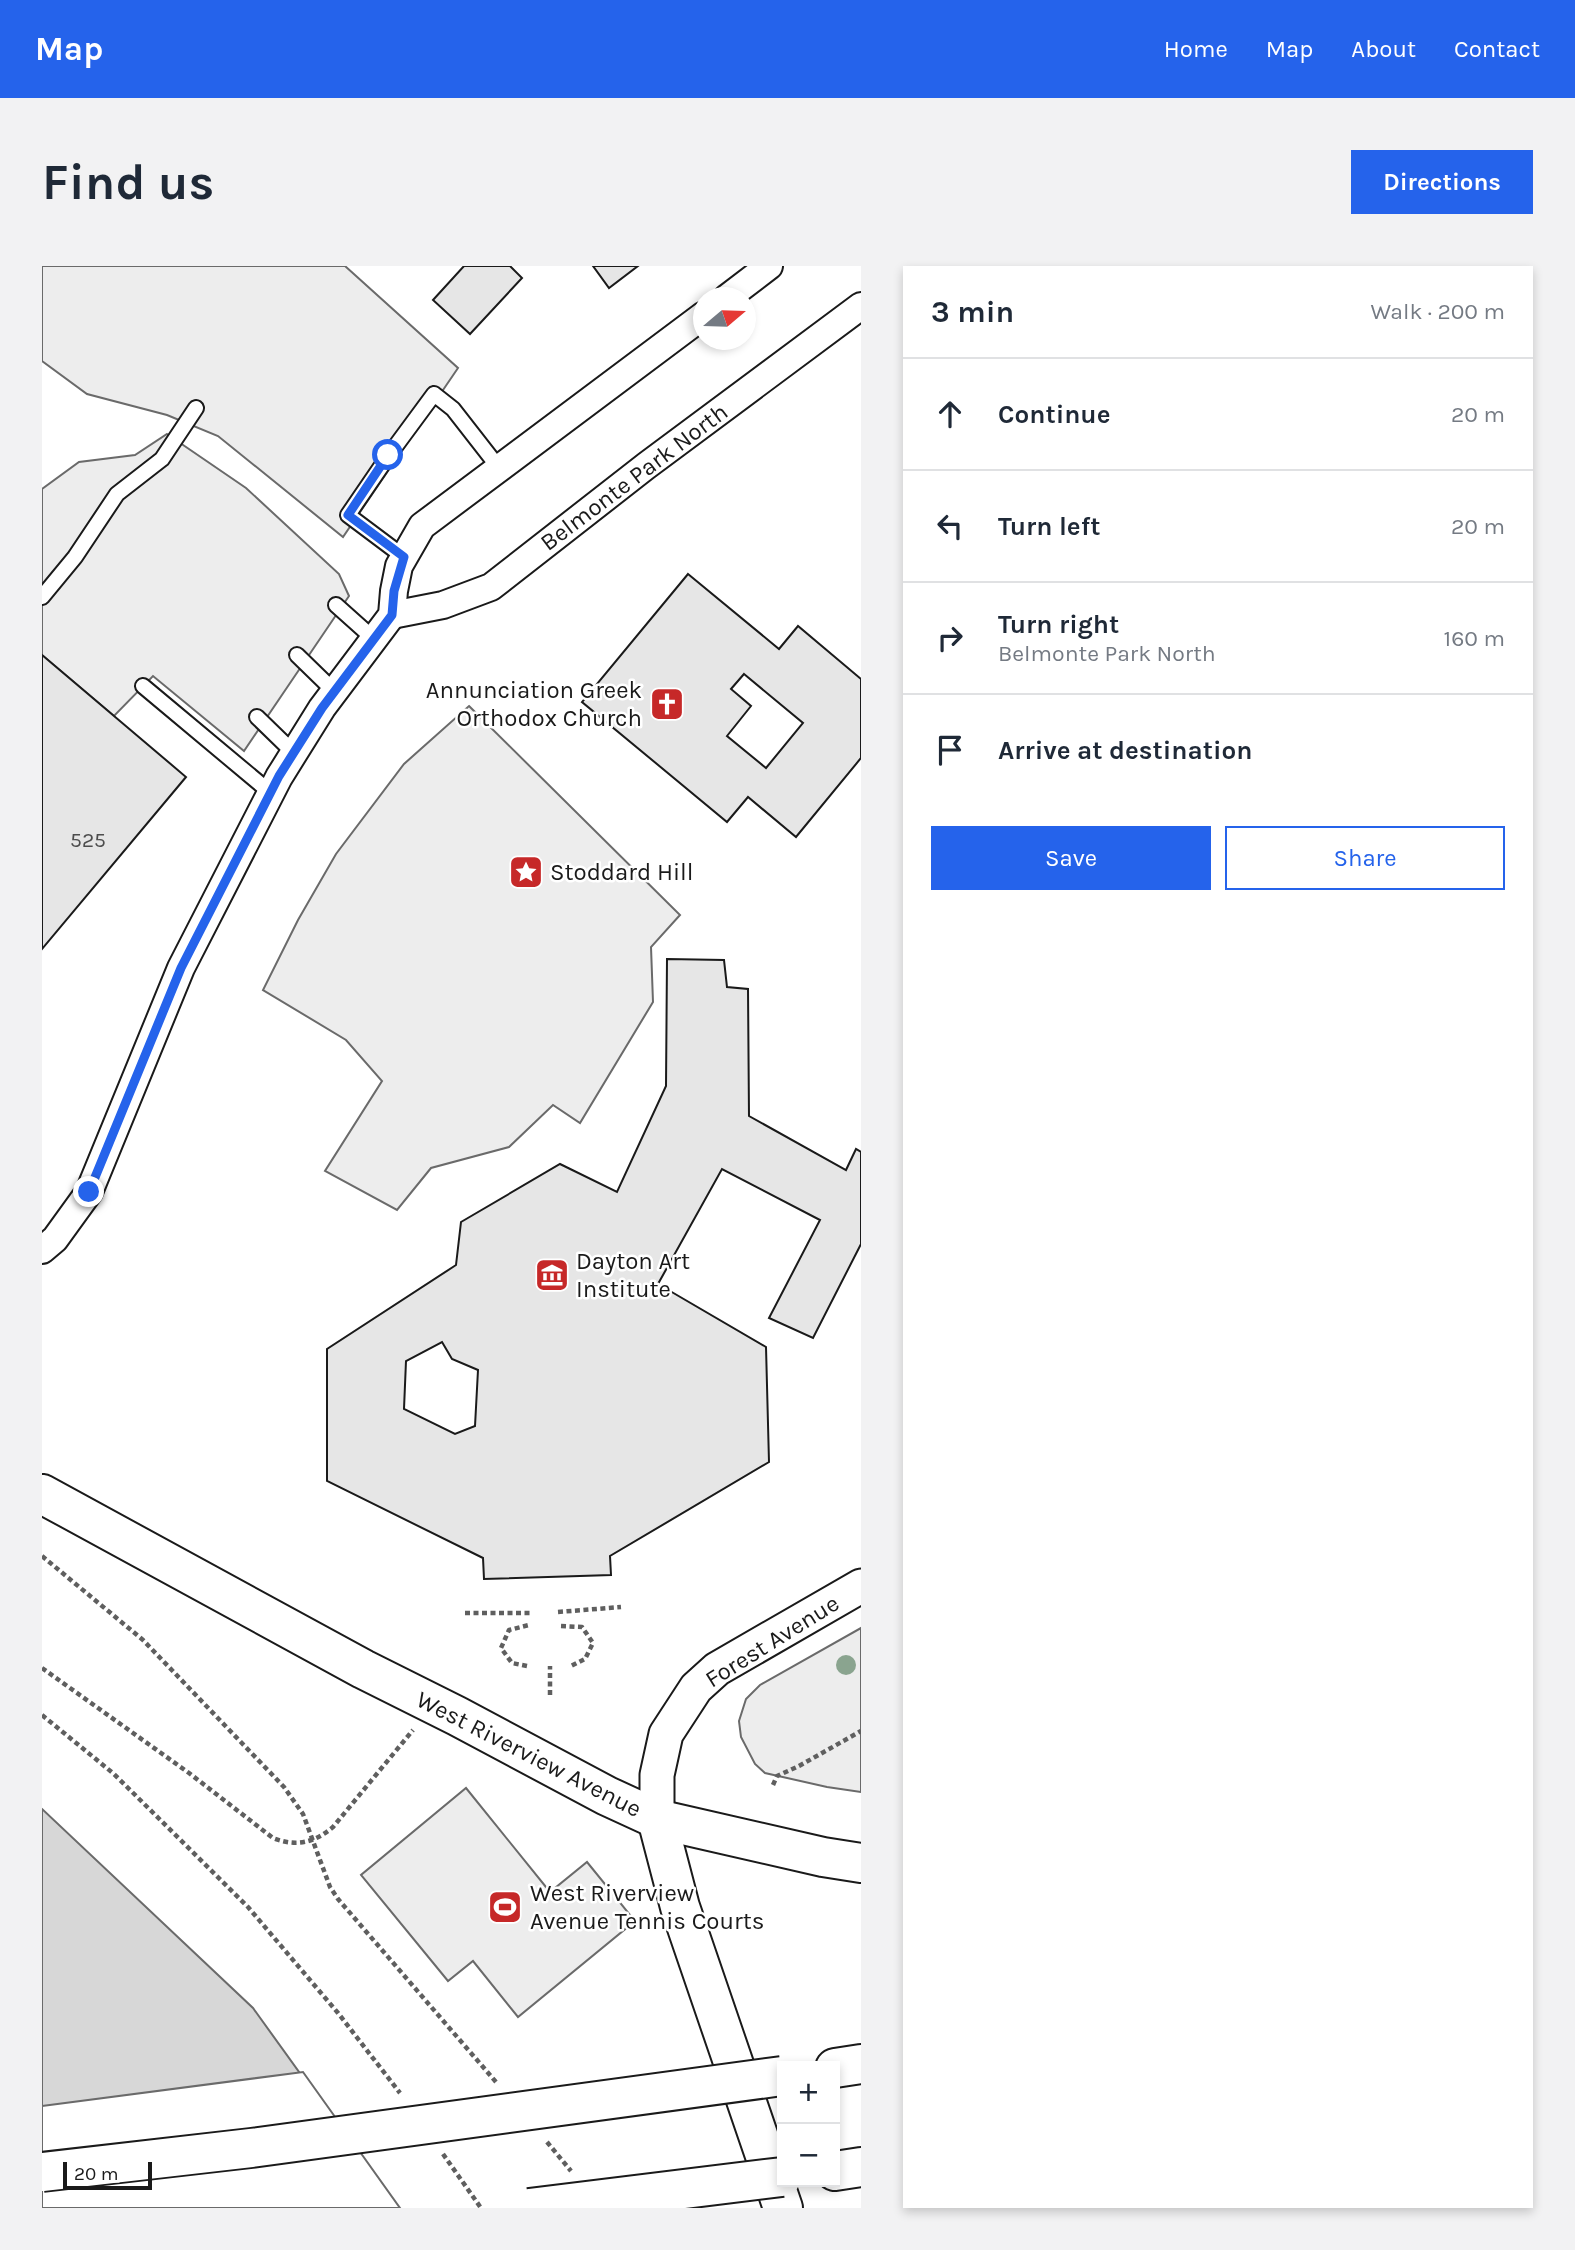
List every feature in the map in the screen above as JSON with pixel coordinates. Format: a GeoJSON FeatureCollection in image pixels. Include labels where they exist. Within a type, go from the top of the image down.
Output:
{"type":"FeatureCollection","features":[{"type":"Feature","properties":{"kind":"main road","name":"West Riverview Avenue"},"geometry":{"type":"LineString","coordinates":[[42,1494],[373,1675],[657,1819],[680,1907],[783,2208]]}},
{"type":"Feature","properties":{"kind":"main road"},"geometry":{"type":"LineString","coordinates":[[657,1819],[823,1857],[861,1863]]}},
{"type":"Feature","properties":{"kind":"main road"},"geometry":{"type":"LineString","coordinates":[[840,2067],[861,2064]]}},
{"type":"Feature","properties":{"kind":"main road"},"geometry":{"type":"LineString","coordinates":[[42,2172],[264,2146],[777,2077]]}},
{"type":"Feature","properties":{"kind":"main road"},"geometry":{"type":"LineString","coordinates":[[840,2170],[861,2167]]}},
{"type":"Feature","properties":{"kind":"main road"},"geometry":{"type":"LineString","coordinates":[[529,2208],[777,2178]]}},
{"type":"Feature","properties":{"kind":"street"},"geometry":{"type":"LineString","coordinates":[[741,287],[769,266]]}},
{"type":"Feature","properties":{"kind":"street","name":"Belmonte Park North"},"geometry":{"type":"LineString","coordinates":[[392,615],[443,605],[491,587],[654,460],[861,306]]}},
{"type":"Feature","properties":{"kind":"street"},"geometry":{"type":"LineString","coordinates":[[42,1250],[55,1240],[89,1192],[181,968],[294,753],[392,615],[394,591],[404,557],[422,527],[693,323]]}},
{"type":"Feature","properties":{"kind":"street","name":"Forest Avenue"},"geometry":{"type":"LineString","coordinates":[[657,1819],[657,1775],[666,1734],[696,1688],[717,1669],[861,1586]]}},
{"type":"Feature","properties":{"kind":"lane"},"geometry":{"type":"LineString","coordinates":[[404,557],[348,515],[434,394],[453,409],[499,468]]}},
{"type":"Feature","properties":{"kind":"lane"},"geometry":{"type":"LineString","coordinates":[[42,597],[75,557],[117,494],[162,459],[196,408]]}},
{"type":"Feature","properties":{"kind":"lane"},"geometry":{"type":"LineString","coordinates":[[336,605],[374,639]]}},
{"type":"Feature","properties":{"kind":"lane"},"geometry":{"type":"LineString","coordinates":[[297,655],[335,692]]}},
{"type":"Feature","properties":{"kind":"lane"},"geometry":{"type":"LineString","coordinates":[[143,686],[271,793]]}},
{"type":"Feature","properties":{"kind":"lane"},"geometry":{"type":"LineString","coordinates":[[257,717],[294,753]]}},
{"type":"Feature","properties":{"kind":"path"},"geometry":{"type":"LineString","coordinates":[[42,1556],[143,1640],[275,1777],[303,1814],[330,1886],[338,1899],[498,2084]]}},
{"type":"Feature","properties":{"kind":"path"},"geometry":{"type":"LineString","coordinates":[[558,1612],[621,1607]]}},
{"type":"Feature","properties":{"kind":"path"},"geometry":{"type":"LineString","coordinates":[[465,1613],[532,1613]]}},
{"type":"Feature","properties":{"kind":"path"},"geometry":{"type":"LineString","coordinates":[[527,1666],[512,1663],[501,1648],[509,1630],[528,1625]]}},
{"type":"Feature","properties":{"kind":"path"},"geometry":{"type":"LineString","coordinates":[[561,1626],[582,1626],[593,1643],[585,1659],[571,1666]]}},
{"type":"Feature","properties":{"kind":"path"},"geometry":{"type":"LineString","coordinates":[[550,1666],[550,1695]]}},
{"type":"Feature","properties":{"kind":"path"},"geometry":{"type":"LineString","coordinates":[[42,1668],[190,1773],[273,1838],[287,1844],[300,1844],[324,1835],[344,1817],[414,1729]]}},
{"type":"Feature","properties":{"kind":"path"},"geometry":{"type":"LineString","coordinates":[[42,1715],[114,1774],[248,1907],[338,2013],[407,2102]]}},
{"type":"Feature","properties":{"kind":"path"},"geometry":{"type":"LineString","coordinates":[[773,1785],[777,1776],[861,1731]]}},
{"type":"Feature","properties":{"kind":"path"},"geometry":{"type":"LineString","coordinates":[[541,2136],[576,2177]]}},
{"type":"Feature","properties":{"kind":"path"},"geometry":{"type":"LineString","coordinates":[[436,2144],[481,2208]]}},
{"type":"Feature","properties":{"kind":"shaded area"},"geometry":{"type":"Polygon","coordinates":[[[42,266],[345,266],[458,368],[343,537],[218,436],[167,415],[87,394],[42,361],[42,266]]]}},
{"type":"Feature","properties":{"kind":"shaded area"},"geometry":{"type":"Polygon","coordinates":[[[167,434],[246,488],[339,574],[349,596],[244,751],[153,676],[114,716],[42,655],[42,489],[79,462],[135,455],[167,434]]]}},
{"type":"Feature","properties":{"kind":"shaded area"},"geometry":{"type":"Polygon","coordinates":[[[469,706],[680,915],[651,947],[653,1002],[580,1123],[553,1105],[509,1147],[431,1168],[397,1210],[325,1171],[382,1081],[346,1040],[263,990],[298,920],[336,854],[404,764],[469,706]]]}},
{"type":"Feature","properties":{"kind":"shaded area"},"geometry":{"type":"Polygon","coordinates":[[[861,1628],[861,1792],[765,1773],[755,1764],[741,1737],[739,1721],[746,1699],[760,1685],[861,1628]]]}},
{"type":"Feature","properties":{"kind":"shaded area","name":"West Riverview Avenue Tennis Courts"},"geometry":{"type":"Polygon","coordinates":[[[466,1788],[550,1892],[587,1862],[635,1921],[518,2017],[473,1961],[448,1981],[361,1875],[466,1788]]]}},
{"type":"Feature","properties":{"kind":"shaded area"},"geometry":{"type":"Polygon","coordinates":[[[42,1809],[253,2008],[397,2208],[42,2208],[42,1809]]]}},
{"type":"Feature","properties":{"kind":"pier"},"geometry":{"type":"Polygon","coordinates":[[[303,2072],[400,2208],[42,2208],[42,2106],[303,2072]]]}},
{"type":"Feature","properties":{"kind":"building"},"geometry":{"type":"Polygon","coordinates":[[[464,266],[510,266],[522,278],[470,334],[433,300],[464,266]]]}},
{"type":"Feature","properties":{"kind":"building"},"geometry":{"type":"Polygon","coordinates":[[[593,266],[638,266],[609,288],[593,266]]]}},
{"type":"Feature","properties":{"kind":"building","name":"Annunciation Greek Orthodox Church"},"geometry":{"type":"Polygon","coordinates":[[[688,574],[779,649],[798,626],[861,679],[861,758],[796,837],[748,797],[727,822],[582,702],[688,574]],[[744,674],[731,689],[751,706],[727,736],[766,768],[803,723],[744,674]]]}},
{"type":"Feature","properties":{"kind":"building"},"geometry":{"type":"Polygon","coordinates":[[[42,655],[186,777],[42,949],[42,655]]]}},
{"type":"Feature","properties":{"kind":"building","name":"Dayton Art Institute"},"geometry":{"type":"Polygon","coordinates":[[[667,959],[724,960],[727,987],[748,989],[749,1116],[846,1170],[856,1149],[861,1152],[861,1244],[813,1338],[769,1318],[820,1220],[722,1169],[658,1284],[766,1347],[769,1462],[610,1556],[611,1575],[484,1579],[483,1558],[327,1481],[327,1349],[456,1265],[461,1222],[560,1164],[617,1192],[666,1086],[667,959]],[[442,1342],[406,1361],[404,1409],[455,1434],[475,1426],[478,1370],[452,1359],[442,1342]]]}},
{"type":"Feature","properties":{"kind":"place","name":"Annunciation Greek Orthodox Church"},"geometry":{"type":"Point","coordinates":[667,704]}},
{"type":"Feature","properties":{"kind":"place","name":"Stoddard Hill"},"geometry":{"type":"Point","coordinates":[526,872]}},
{"type":"Feature","properties":{"kind":"place","name":"Dayton Art Institute"},"geometry":{"type":"Point","coordinates":[552,1275]}},
{"type":"Feature","properties":{"kind":"place","name":"West Riverview Avenue Tennis Courts"},"geometry":{"type":"Point","coordinates":[505,1907]}},
{"type":"Feature","properties":{"kind":"route"},"geometry":{"type":"LineString","coordinates":[[89,1192],[181,968],[279,776],[322,708],[392,615],[399,566],[404,557],[348,515],[388,455]]}}]}
